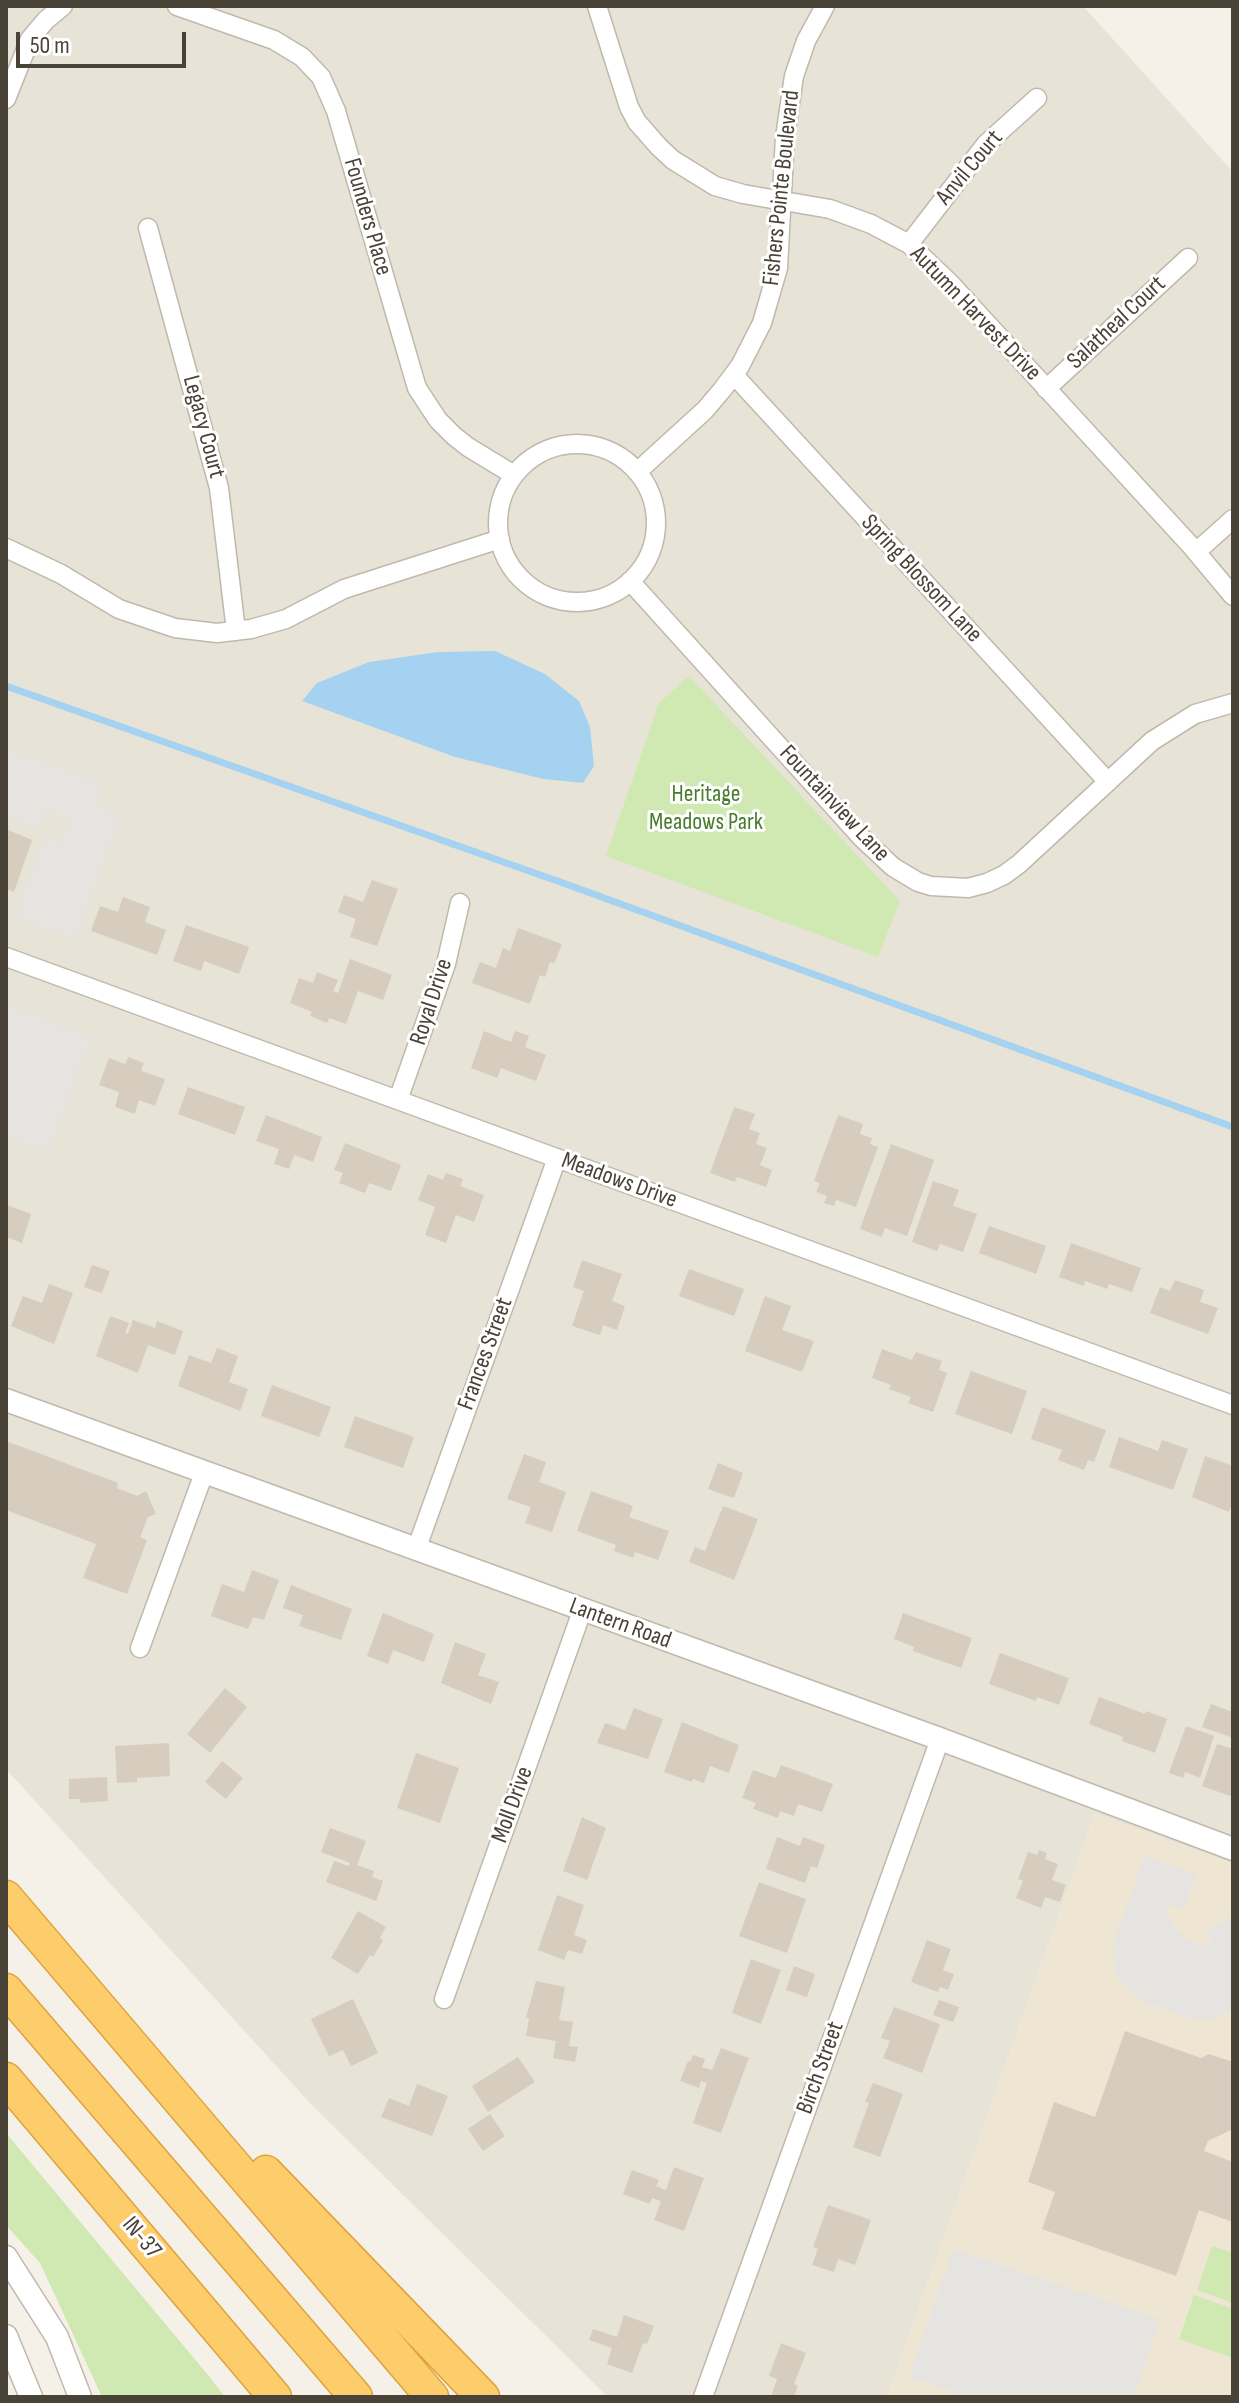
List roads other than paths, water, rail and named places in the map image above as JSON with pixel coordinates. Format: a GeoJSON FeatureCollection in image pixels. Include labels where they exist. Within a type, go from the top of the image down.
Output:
{"type":"FeatureCollection","features":[{"type":"Feature","properties":{"kind":"highway"},"geometry":{"type":"LineString","coordinates":[[6,1897],[432,2397]]}},
{"type":"Feature","properties":{"kind":"highway"},"geometry":{"type":"LineString","coordinates":[[38,1935],[483,2397]]}},
{"type":"Feature","properties":{"kind":"highway"},"geometry":{"type":"LineString","coordinates":[[6,1990],[356,2397]]}},
{"type":"Feature","properties":{"kind":"highway","name":"IN-37"},"geometry":{"type":"LineString","coordinates":[[6,2079],[275,2397]]}},
{"type":"Feature","properties":{"kind":"street"},"geometry":{"type":"LineString","coordinates":[[6,99],[30,39],[63,6]]}},
{"type":"Feature","properties":{"kind":"street","name":"Founders Place"},"geometry":{"type":"LineString","coordinates":[[177,6],[283,45],[302,57],[321,77],[336,111],[417,388],[433,413],[454,436],[514,475]]}},
{"type":"Feature","properties":{"kind":"street","name":"Autumn Harvest Drive"},"geometry":{"type":"LineString","coordinates":[[597,6],[629,107],[637,122],[673,160],[715,186],[843,213],[909,244],[950,283],[1233,596]]}},
{"type":"Feature","properties":{"kind":"street","name":"Fishers Pointe Boulevard"},"geometry":{"type":"LineString","coordinates":[[637,472],[705,410],[734,375],[762,323],[772,292],[781,238],[785,137],[794,76],[806,41],[825,6]]}},
{"type":"Feature","properties":{"kind":"street","name":"Anvil Court"},"geometry":{"type":"LineString","coordinates":[[909,244],[986,144],[1037,98]]}},
{"type":"Feature","properties":{"kind":"street","name":"Legacy Court"},"geometry":{"type":"LineString","coordinates":[[148,228],[219,488],[236,631]]}},
{"type":"Feature","properties":{"kind":"street","name":"Salatheal Court"},"geometry":{"type":"LineString","coordinates":[[1046,389],[1188,258]]}},
{"type":"Feature","properties":{"kind":"street","name":"Spring Blossom Lane"},"geometry":{"type":"LineString","coordinates":[[734,375],[1108,782]]}},
{"type":"Feature","properties":{"kind":"street"},"geometry":{"type":"LineString","coordinates":[[575,444],[603,448],[616,454],[637,472],[652,497],[655,526],[648,556],[630,581],[604,597],[561,600],[546,595],[522,579],[504,554],[498,526],[502,499],[514,475],[524,464],[548,449],[575,444]]}},
{"type":"Feature","properties":{"kind":"street"},"geometry":{"type":"LineString","coordinates":[[1196,552],[1233,519]]}},
{"type":"Feature","properties":{"kind":"street"},"geometry":{"type":"LineString","coordinates":[[6,548],[50,569],[119,609],[154,622],[197,632],[236,631],[286,619],[344,589],[500,539]]}},
{"type":"Feature","properties":{"kind":"street","name":"Fountainview Lane"},"geometry":{"type":"LineString","coordinates":[[630,581],[862,838],[893,867],[918,882],[946,888],[968,888],[1004,875],[1167,729],[1195,714],[1233,703]]}},
{"type":"Feature","properties":{"kind":"street","name":"Royal Drive"},"geometry":{"type":"LineString","coordinates":[[398,1100],[446,964],[460,903]]}},
{"type":"Feature","properties":{"kind":"street","name":"Meadows Drive"},"geometry":{"type":"LineString","coordinates":[[6,957],[1233,1405]]}},
{"type":"Feature","properties":{"kind":"street","name":"Frances Street"},"geometry":{"type":"LineString","coordinates":[[416,1550],[557,1158]]}},
{"type":"Feature","properties":{"kind":"street","name":"Lantern Road"},"geometry":{"type":"LineString","coordinates":[[6,1400],[940,1739],[1233,1849]]}},
{"type":"Feature","properties":{"kind":"street"},"geometry":{"type":"LineString","coordinates":[[140,1648],[204,1473]]}},
{"type":"Feature","properties":{"kind":"street","name":"Moll Drive"},"geometry":{"type":"LineString","coordinates":[[444,1999],[582,1611]]}},
{"type":"Feature","properties":{"kind":"street","name":"Birch Street"},"geometry":{"type":"LineString","coordinates":[[703,2397],[940,1739]]}},
{"type":"Feature","properties":{"kind":"street"},"geometry":{"type":"LineString","coordinates":[[6,2257],[57,2337],[80,2397]]}},
{"type":"Feature","properties":{"kind":"street"},"geometry":{"type":"LineString","coordinates":[[6,2336],[31,2397]]}},
{"type":"Feature","properties":{"kind":"water"},"geometry":{"type":"Polygon","coordinates":[[[495,651],[545,674],[579,701],[590,727],[594,766],[583,783],[543,779],[455,757],[302,701],[317,683],[369,662],[438,652],[495,651]]]}},
{"type":"Feature","properties":{"kind":"waterway"},"geometry":{"type":"LineString","coordinates":[[6,686],[563,883],[1233,1127]]}},
{"type":"Feature","properties":{"kind":"park label","name":"Heritage Meadows Park"},"geometry":{"type":"Point","coordinates":[706,809]}}]}
